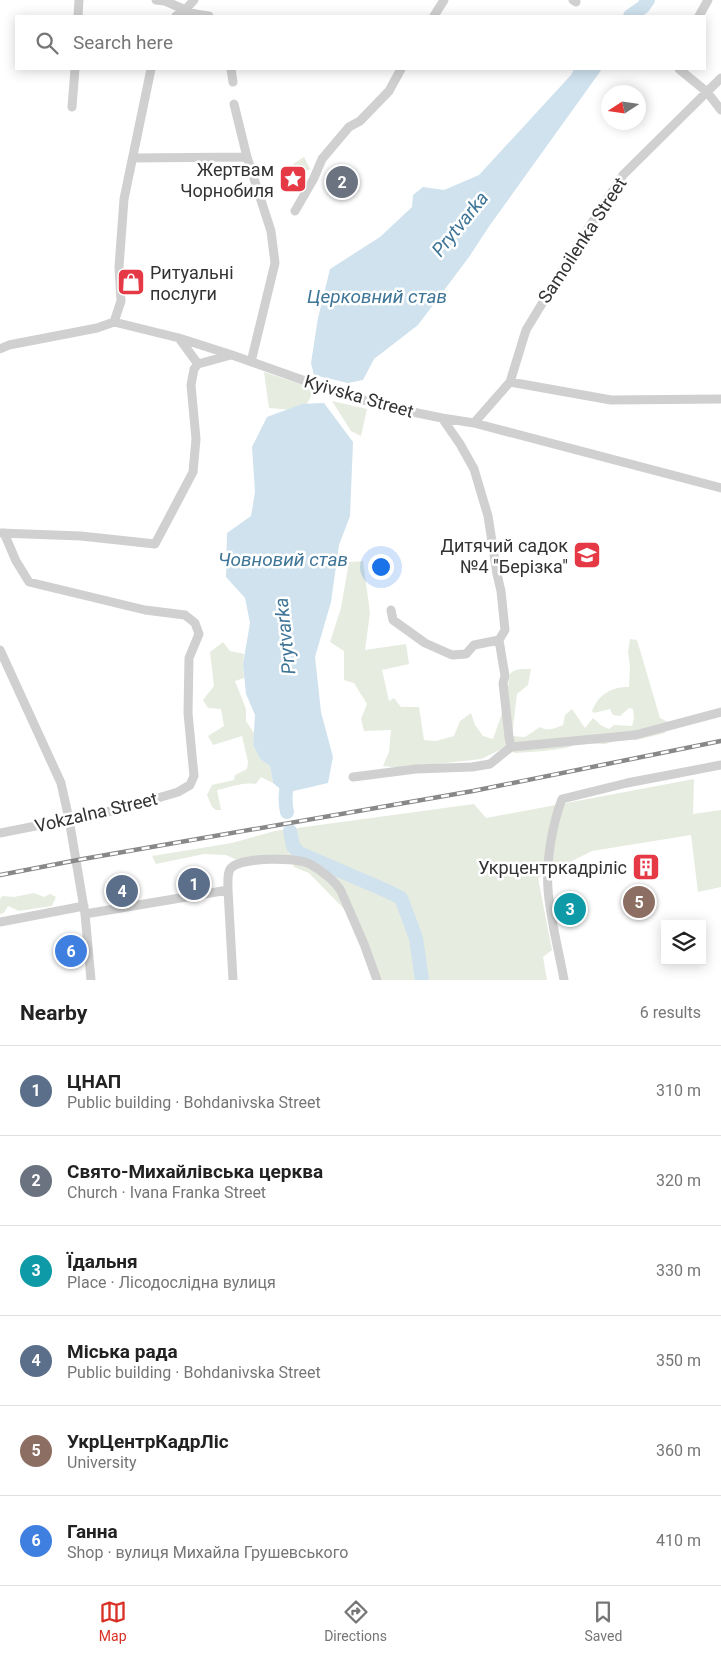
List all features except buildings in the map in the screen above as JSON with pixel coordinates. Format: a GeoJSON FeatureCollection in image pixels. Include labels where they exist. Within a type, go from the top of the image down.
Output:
{"type":"FeatureCollection","features":[{"type":"Feature","properties":{"kind":"street"},"geometry":{"type":"LineString","coordinates":[[78,15],[79,0]]}},
{"type":"Feature","properties":{"kind":"street"},"geometry":{"type":"LineString","coordinates":[[156,0],[165,1],[195,14],[202,15]]}},
{"type":"Feature","properties":{"kind":"street"},"geometry":{"type":"LineString","coordinates":[[178,15],[194,0]]}},
{"type":"Feature","properties":{"kind":"street"},"geometry":{"type":"LineString","coordinates":[[435,15],[444,0]]}},
{"type":"Feature","properties":{"kind":"street"},"geometry":{"type":"LineString","coordinates":[[700,15],[708,0]]}},
{"type":"Feature","properties":{"kind":"street"},"geometry":{"type":"LineString","coordinates":[[72,107],[75,70]]}},
{"type":"Feature","properties":{"kind":"street"},"geometry":{"type":"LineString","coordinates":[[0,349],[9,344],[97,328],[114,322],[121,300],[119,267],[124,200],[151,70]]}},
{"type":"Feature","properties":{"kind":"street"},"geometry":{"type":"LineString","coordinates":[[232,70],[233,82]]}},
{"type":"Feature","properties":{"kind":"street"},"geometry":{"type":"LineString","coordinates":[[295,211],[314,178],[322,159],[350,128],[360,121],[389,92],[400,70]]}},
{"type":"Feature","properties":{"kind":"street"},"geometry":{"type":"LineString","coordinates":[[680,70],[707,92],[721,110]]}},
{"type":"Feature","properties":{"kind":"street","name":"Samoilenka Street"},"geometry":{"type":"LineString","coordinates":[[474,423],[510,382],[526,330],[623,175],[721,78]]}},
{"type":"Feature","properties":{"kind":"street"},"geometry":{"type":"LineString","coordinates":[[234,104],[247,157],[271,231],[275,263],[251,362]]}},
{"type":"Feature","properties":{"kind":"street"},"geometry":{"type":"LineString","coordinates":[[132,158],[247,157]]}},
{"type":"Feature","properties":{"kind":"street","name":"Kyivska Street"},"geometry":{"type":"LineString","coordinates":[[114,322],[179,338],[342,394],[388,407],[474,423],[721,488]]}},
{"type":"Feature","properties":{"kind":"street"},"geometry":{"type":"LineString","coordinates":[[179,338],[198,364]]}},
{"type":"Feature","properties":{"kind":"street"},"geometry":{"type":"LineString","coordinates":[[2,533],[81,536],[155,544],[193,472],[196,439],[192,385],[194,368],[198,364],[232,355]]}},
{"type":"Feature","properties":{"kind":"street"},"geometry":{"type":"LineString","coordinates":[[510,382],[611,400],[721,399]]}},
{"type":"Feature","properties":{"kind":"street"},"geometry":{"type":"LineString","coordinates":[[442,418],[474,469],[488,516],[497,574],[502,590],[505,630],[499,640],[505,676],[503,683],[511,747]]}},
{"type":"Feature","properties":{"kind":"street","name":"Vokzalna Street"},"geometry":{"type":"LineString","coordinates":[[0,832],[121,809],[178,792],[190,785],[194,776],[188,713],[188,658],[199,634],[195,624],[185,615],[145,610],[29,582],[2,533]]}},
{"type":"Feature","properties":{"kind":"street"},"geometry":{"type":"LineString","coordinates":[[391,610],[393,620],[424,643],[452,655],[466,654],[474,646],[499,640]]}},
{"type":"Feature","properties":{"kind":"street"},"geometry":{"type":"LineString","coordinates":[[0,650],[61,783],[84,910],[91,980]]}},
{"type":"Feature","properties":{"kind":"street"},"geometry":{"type":"LineString","coordinates":[[353,777],[416,769],[450,766],[472,767],[490,764],[511,747],[635,734],[721,712]]}},
{"type":"Feature","properties":{"kind":"street"},"geometry":{"type":"LineString","coordinates":[[564,980],[548,883],[554,826],[562,799],[627,783],[721,765]]}},
{"type":"Feature","properties":{"kind":"street"},"geometry":{"type":"LineString","coordinates":[[233,980],[228,890],[229,870],[247,861],[283,859],[308,863],[337,884],[364,944],[377,980]]}},
{"type":"Feature","properties":{"kind":"street"},"geometry":{"type":"LineString","coordinates":[[0,922],[228,890]]}},
{"type":"Feature","properties":{"kind":"shaded area"},"geometry":{"type":"Polygon","coordinates":[[[304,157],[310,169],[299,175],[293,164],[304,157]]]}},
{"type":"Feature","properties":{"kind":"shaded area"},"geometry":{"type":"Polygon","coordinates":[[[264,372],[315,389],[303,411],[269,408],[264,372]]]}},
{"type":"Feature","properties":{"kind":"shaded area"},"geometry":{"type":"Polygon","coordinates":[[[332,401],[367,409],[361,436],[351,431],[332,401]]]}},
{"type":"Feature","properties":{"kind":"shaded area"},"geometry":{"type":"Polygon","coordinates":[[[363,561],[370,613],[365,650],[406,644],[409,664],[382,670],[389,701],[394,698],[401,707],[419,707],[424,740],[436,741],[454,736],[460,721],[471,713],[475,725],[483,736],[493,739],[505,705],[510,674],[522,669],[531,669],[528,685],[517,694],[512,736],[525,737],[540,727],[549,729],[563,725],[565,715],[572,709],[585,728],[593,718],[609,729],[614,725],[632,726],[634,719],[633,709],[629,708],[620,716],[613,715],[610,709],[594,713],[592,711],[598,700],[606,693],[617,688],[629,687],[630,667],[628,652],[630,639],[637,640],[660,718],[668,722],[665,733],[637,740],[627,738],[605,744],[579,743],[566,748],[544,751],[515,753],[504,748],[481,759],[402,768],[383,766],[389,752],[391,730],[364,731],[361,719],[367,704],[354,683],[344,680],[344,651],[330,642],[341,608],[349,562],[363,561]]]}},
{"type":"Feature","properties":{"kind":"shaded area"},"geometry":{"type":"Polygon","coordinates":[[[223,642],[230,651],[244,654],[244,678],[235,681],[246,709],[246,721],[254,733],[253,745],[260,759],[270,766],[273,783],[261,777],[256,784],[241,784],[217,790],[221,810],[216,810],[212,807],[207,795],[212,785],[234,780],[235,775],[247,769],[248,762],[242,736],[213,745],[208,736],[224,726],[221,709],[208,708],[203,700],[214,686],[210,652],[223,642]]]}},
{"type":"Feature","properties":{"kind":"shaded area"},"geometry":{"type":"Polygon","coordinates":[[[694,779],[693,814],[721,810],[721,887],[698,892],[691,835],[592,851],[538,878],[552,950],[543,957],[547,980],[379,980],[348,913],[309,873],[294,867],[289,856],[237,860],[226,855],[204,854],[156,864],[152,856],[232,843],[275,831],[474,804],[486,818],[694,779]]]}},
{"type":"Feature","properties":{"kind":"shaded area"},"geometry":{"type":"Polygon","coordinates":[[[34,893],[44,897],[50,894],[56,897],[52,906],[19,911],[8,906],[4,913],[0,914],[0,899],[2,896],[14,897],[34,893]]]}},
{"type":"Feature","properties":{"kind":"water","name":"Церковний став"},"geometry":{"type":"Polygon","coordinates":[[[574,70],[601,70],[469,257],[418,325],[374,359],[363,380],[348,383],[314,375],[311,363],[318,318],[330,269],[380,237],[412,207],[413,195],[423,187],[444,190],[479,175],[574,70]]]}},
{"type":"Feature","properties":{"kind":"water","name":"Човновий став"},"geometry":{"type":"Polygon","coordinates":[[[324,403],[353,442],[350,516],[339,545],[331,602],[315,657],[321,712],[333,757],[328,783],[285,793],[273,783],[270,766],[260,759],[253,745],[255,715],[246,694],[243,664],[250,623],[245,598],[226,577],[227,533],[251,516],[255,492],[252,447],[267,417],[302,404],[324,403]]]}},
{"type":"Feature","properties":{"kind":"waterway","name":"Prytvarka"},"geometry":{"type":"LineString","coordinates":[[631,15],[643,7],[648,0]]}},
{"type":"Feature","properties":{"kind":"waterway","name":"Prytvarka"},"geometry":{"type":"LineString","coordinates":[[287,812],[286,794],[289,776]]}},
{"type":"Feature","properties":{"kind":"waterway","name":"Prytvarka"},"geometry":{"type":"LineString","coordinates":[[290,831],[293,846],[299,853],[401,898],[416,938],[422,980]]}},
{"type":"Feature","properties":{"kind":"railway"},"geometry":{"type":"LineString","coordinates":[[0,875],[473,791],[721,741]]}},
{"type":"Feature","properties":{"kind":"place","name":"Жертвам Чорнобиля"},"geometry":{"type":"Point","coordinates":[293,179]}},
{"type":"Feature","properties":{"kind":"place","name":"Свято-Михайлівська церква"},"geometry":{"type":"Point","coordinates":[342,182]}},
{"type":"Feature","properties":{"kind":"place","name":"Ритуальні послуги"},"geometry":{"type":"Point","coordinates":[131,282]}},
{"type":"Feature","properties":{"kind":"place","name":"Дитячий садок №4 \"Берізка\""},"geometry":{"type":"Point","coordinates":[587,555]}},
{"type":"Feature","properties":{"kind":"place","name":"Укрцентркадріліс"},"geometry":{"type":"Point","coordinates":[646,867]}},
{"type":"Feature","properties":{"kind":"place","name":"ЦНАП"},"geometry":{"type":"Point","coordinates":[194,884]}},
{"type":"Feature","properties":{"kind":"place","name":"Міська рада"},"geometry":{"type":"Point","coordinates":[122,891]}},
{"type":"Feature","properties":{"kind":"place","name":"УкрЦентрКадрЛіс"},"geometry":{"type":"Point","coordinates":[639,902]}},
{"type":"Feature","properties":{"kind":"place","name":"Їдальня"},"geometry":{"type":"Point","coordinates":[570,909]}},
{"type":"Feature","properties":{"kind":"place","name":"Ганна"},"geometry":{"type":"Point","coordinates":[71,951]}}]}
